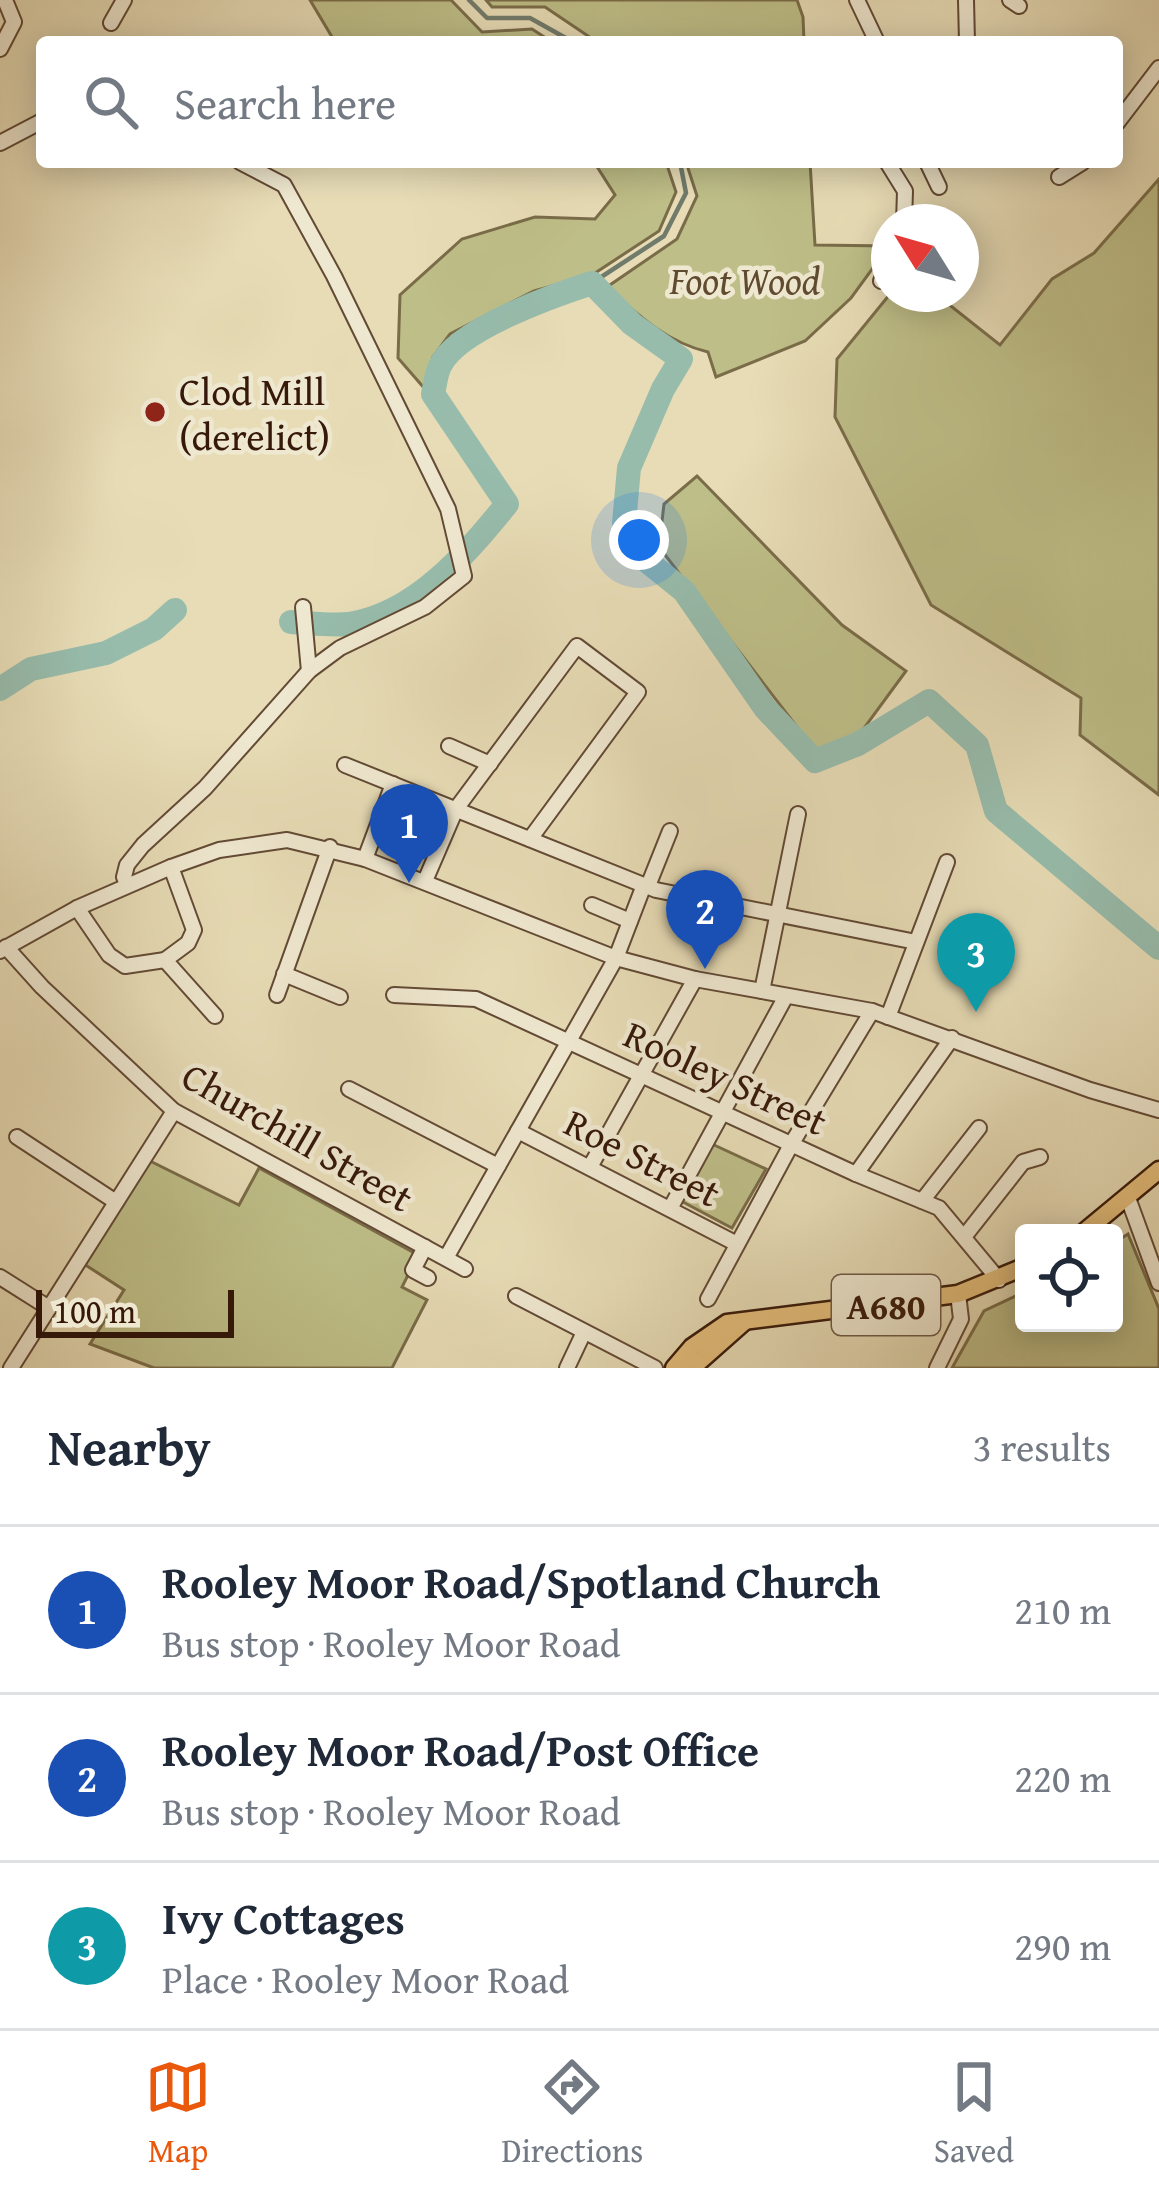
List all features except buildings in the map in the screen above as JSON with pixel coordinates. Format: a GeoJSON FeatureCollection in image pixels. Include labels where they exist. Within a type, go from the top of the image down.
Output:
{"type":"FeatureCollection","features":[{"type":"Feature","properties":{"kind":"main road"},"geometry":{"type":"LineString","coordinates":[[1095,1224],[1159,1170]]}},
{"type":"Feature","properties":{"kind":"main road","name":"A680"},"geometry":{"type":"LineString","coordinates":[[674,1368],[692,1347],[727,1323],[958,1294],[1015,1272]]}},
{"type":"Feature","properties":{"kind":"main road"},"geometry":{"type":"LineString","coordinates":[[692,1368],[744,1322]]}},
{"type":"Feature","properties":{"kind":"street"},"geometry":{"type":"LineString","coordinates":[[0,49],[14,22],[5,0]]}},
{"type":"Feature","properties":{"kind":"street"},"geometry":{"type":"LineString","coordinates":[[111,23],[124,0]]}},
{"type":"Feature","properties":{"kind":"street"},"geometry":{"type":"LineString","coordinates":[[857,0],[874,36]]}},
{"type":"Feature","properties":{"kind":"street"},"geometry":{"type":"LineString","coordinates":[[966,0],[967,36]]}},
{"type":"Feature","properties":{"kind":"street"},"geometry":{"type":"LineString","coordinates":[[1123,115],[1159,68]]}},
{"type":"Feature","properties":{"kind":"street"},"geometry":{"type":"LineString","coordinates":[[0,143],[36,124]]}},
{"type":"Feature","properties":{"kind":"street"},"geometry":{"type":"LineString","coordinates":[[127,884],[127,866],[143,845],[206,788],[309,670],[340,648],[424,607],[464,576],[448,509],[334,276],[284,185],[251,168]]}},
{"type":"Feature","properties":{"kind":"street"},"geometry":{"type":"LineString","coordinates":[[891,168],[905,191],[905,204]]}},
{"type":"Feature","properties":{"kind":"street"},"geometry":{"type":"LineString","coordinates":[[930,168],[939,187]]}},
{"type":"Feature","properties":{"kind":"street"},"geometry":{"type":"LineString","coordinates":[[1059,178],[1074,168]]}},
{"type":"Feature","properties":{"kind":"street"},"geometry":{"type":"LineString","coordinates":[[303,607],[309,670]]}},
{"type":"Feature","properties":{"kind":"street"},"geometry":{"type":"LineString","coordinates":[[425,881],[456,809],[577,646],[638,692],[530,839]]}},
{"type":"Feature","properties":{"kind":"street"},"geometry":{"type":"LineString","coordinates":[[449,746],[490,764]]}},
{"type":"Feature","properties":{"kind":"street"},"geometry":{"type":"LineString","coordinates":[[345,765],[646,886],[916,942]]}},
{"type":"Feature","properties":{"kind":"street"},"geometry":{"type":"LineString","coordinates":[[365,859],[393,784]]}},
{"type":"Feature","properties":{"kind":"street"},"geometry":{"type":"LineString","coordinates":[[762,992],[798,814]]}},
{"type":"Feature","properties":{"kind":"street"},"geometry":{"type":"LineString","coordinates":[[446,1258],[616,958],[670,831]]}},
{"type":"Feature","properties":{"kind":"street"},"geometry":{"type":"LineString","coordinates":[[3,949],[76,908],[171,867],[256,843],[287,841],[365,859],[616,958],[695,979],[872,1011],[1159,1110]]}},
{"type":"Feature","properties":{"kind":"street"},"geometry":{"type":"LineString","coordinates":[[277,995],[329,848]]}},
{"type":"Feature","properties":{"kind":"street"},"geometry":{"type":"LineString","coordinates":[[888,1017],[947,862]]}},
{"type":"Feature","properties":{"kind":"street"},"geometry":{"type":"LineString","coordinates":[[76,908],[109,955],[125,966],[165,960],[188,943],[194,931],[171,867]]}},
{"type":"Feature","properties":{"kind":"street"},"geometry":{"type":"LineString","coordinates":[[592,905],[630,921]]}},
{"type":"Feature","properties":{"kind":"street","name":"Churchill Street"},"geometry":{"type":"LineString","coordinates":[[3,949],[174,1111],[465,1269]]}},
{"type":"Feature","properties":{"kind":"street"},"geometry":{"type":"LineString","coordinates":[[165,960],[215,1016]]}},
{"type":"Feature","properties":{"kind":"street"},"geometry":{"type":"LineString","coordinates":[[284,974],[340,997]]}},
{"type":"Feature","properties":{"kind":"street"},"geometry":{"type":"LineString","coordinates":[[590,1167],[695,979]]}},
{"type":"Feature","properties":{"kind":"street","name":"Rooley Street"},"geometry":{"type":"LineString","coordinates":[[394,995],[476,999],[939,1208],[999,1280]]}},
{"type":"Feature","properties":{"kind":"street"},"geometry":{"type":"LineString","coordinates":[[671,1208],[786,996]]}},
{"type":"Feature","properties":{"kind":"street"},"geometry":{"type":"LineString","coordinates":[[708,1299],[792,1144],[872,1011]]}},
{"type":"Feature","properties":{"kind":"street"},"geometry":{"type":"LineString","coordinates":[[856,1174],[952,1038]]}},
{"type":"Feature","properties":{"kind":"street"},"geometry":{"type":"LineString","coordinates":[[350,1089],[498,1166]]}},
{"type":"Feature","properties":{"kind":"street"},"geometry":{"type":"LineString","coordinates":[[11,1368],[174,1111]]}},
{"type":"Feature","properties":{"kind":"street"},"geometry":{"type":"LineString","coordinates":[[922,1201],[979,1128]]}},
{"type":"Feature","properties":{"kind":"street","name":"Roe Street"},"geometry":{"type":"LineString","coordinates":[[518,1130],[737,1244]]}},
{"type":"Feature","properties":{"kind":"street"},"geometry":{"type":"LineString","coordinates":[[16,1137],[116,1202]]}},
{"type":"Feature","properties":{"kind":"street"},"geometry":{"type":"LineString","coordinates":[[964,1238],[1023,1162],[1040,1157]]}},
{"type":"Feature","properties":{"kind":"street"},"geometry":{"type":"LineString","coordinates":[[1128,1198],[1159,1283]]}},
{"type":"Feature","properties":{"kind":"street"},"geometry":{"type":"LineString","coordinates":[[424,1247],[413,1270],[428,1278]]}},
{"type":"Feature","properties":{"kind":"street"},"geometry":{"type":"LineString","coordinates":[[0,1277],[49,1308]]}},
{"type":"Feature","properties":{"kind":"street"},"geometry":{"type":"LineString","coordinates":[[937,1368],[961,1319],[958,1294]]}},
{"type":"Feature","properties":{"kind":"street"},"geometry":{"type":"LineString","coordinates":[[516,1296],[655,1368]]}},
{"type":"Feature","properties":{"kind":"street"},"geometry":{"type":"LineString","coordinates":[[567,1368],[584,1332]]}},
{"type":"Feature","properties":{"kind":"green space"},"geometry":{"type":"Polygon","coordinates":[[[310,0],[451,0],[482,32],[532,29],[543,36],[331,36],[310,0]]]}},
{"type":"Feature","properties":{"kind":"green space"},"geometry":{"type":"Polygon","coordinates":[[[486,0],[797,0],[804,36],[588,36],[545,7],[492,7],[486,0]]]}},
{"type":"Feature","properties":{"kind":"green space"},"geometry":{"type":"Polygon","coordinates":[[[598,168],[668,168],[676,192],[659,231],[592,275],[534,291],[450,334],[433,357],[425,389],[398,358],[400,295],[462,239],[535,217],[595,219],[615,195],[598,168]]]}},
{"type":"Feature","properties":{"kind":"green space","name":"Foot Wood"},"geometry":{"type":"Polygon","coordinates":[[[688,168],[810,168],[815,245],[871,246],[871,271],[851,298],[805,341],[716,377],[708,352],[666,334],[607,287],[677,239],[697,196],[688,168]]]}},
{"type":"Feature","properties":{"kind":"green space"},"geometry":{"type":"Polygon","coordinates":[[[1159,179],[1159,795],[1080,735],[1081,698],[931,605],[835,417],[837,359],[875,312],[958,312],[1000,345],[1052,279],[1094,253],[1159,179]]]}},
{"type":"Feature","properties":{"kind":"green space"},"geometry":{"type":"Polygon","coordinates":[[[697,476],[842,625],[906,671],[862,731],[820,757],[659,547],[664,504],[697,476]]]}},
{"type":"Feature","properties":{"kind":"green space"},"geometry":{"type":"Polygon","coordinates":[[[712,1144],[766,1169],[732,1228],[681,1201],[712,1144]]]}},
{"type":"Feature","properties":{"kind":"green space"},"geometry":{"type":"Polygon","coordinates":[[[150,1161],[239,1205],[259,1168],[418,1255],[402,1287],[427,1300],[392,1368],[154,1368],[90,1344],[124,1290],[84,1264],[150,1161]]]}},
{"type":"Feature","properties":{"kind":"green space"},"geometry":{"type":"Polygon","coordinates":[[[1128,1234],[1159,1309],[1159,1368],[952,1368],[984,1311],[1015,1296],[1015,1332],[1123,1332],[1123,1237],[1128,1234]]]}},
{"type":"Feature","properties":{"kind":"waterway"},"geometry":{"type":"LineString","coordinates":[[469,0],[487,18],[530,18],[562,36]]}},
{"type":"Feature","properties":{"kind":"waterway"},"geometry":{"type":"LineString","coordinates":[[592,283],[664,236],[686,193],[681,168]]}},
{"type":"Feature","properties":{"kind":"waterway"},"geometry":{"type":"LineString","coordinates":[[291,622],[342,625],[373,618],[418,595],[475,542],[507,504],[433,394],[440,366],[450,352],[486,327],[592,283],[632,324],[681,359],[629,468],[624,523],[638,554],[684,591],[765,708],[815,761],[858,744],[929,701],[977,745],[996,811],[1159,948]]}},
{"type":"Feature","properties":{"kind":"waterway"},"geometry":{"type":"LineString","coordinates":[[0,689],[31,669],[106,653],[154,629],[175,610]]}},
{"type":"Feature","properties":{"kind":"place","name":"Clod Mill (derelict)"},"geometry":{"type":"Point","coordinates":[155,412]}},
{"type":"Feature","properties":{"kind":"place","name":"Rooley Moor Road/Spotland Church"},"geometry":{"type":"Point","coordinates":[409,883]}},
{"type":"Feature","properties":{"kind":"place","name":"Rooley Moor Road/Post Office"},"geometry":{"type":"Point","coordinates":[705,969]}},
{"type":"Feature","properties":{"kind":"place","name":"Ivy Cottages"},"geometry":{"type":"Point","coordinates":[976,1012]}}]}
